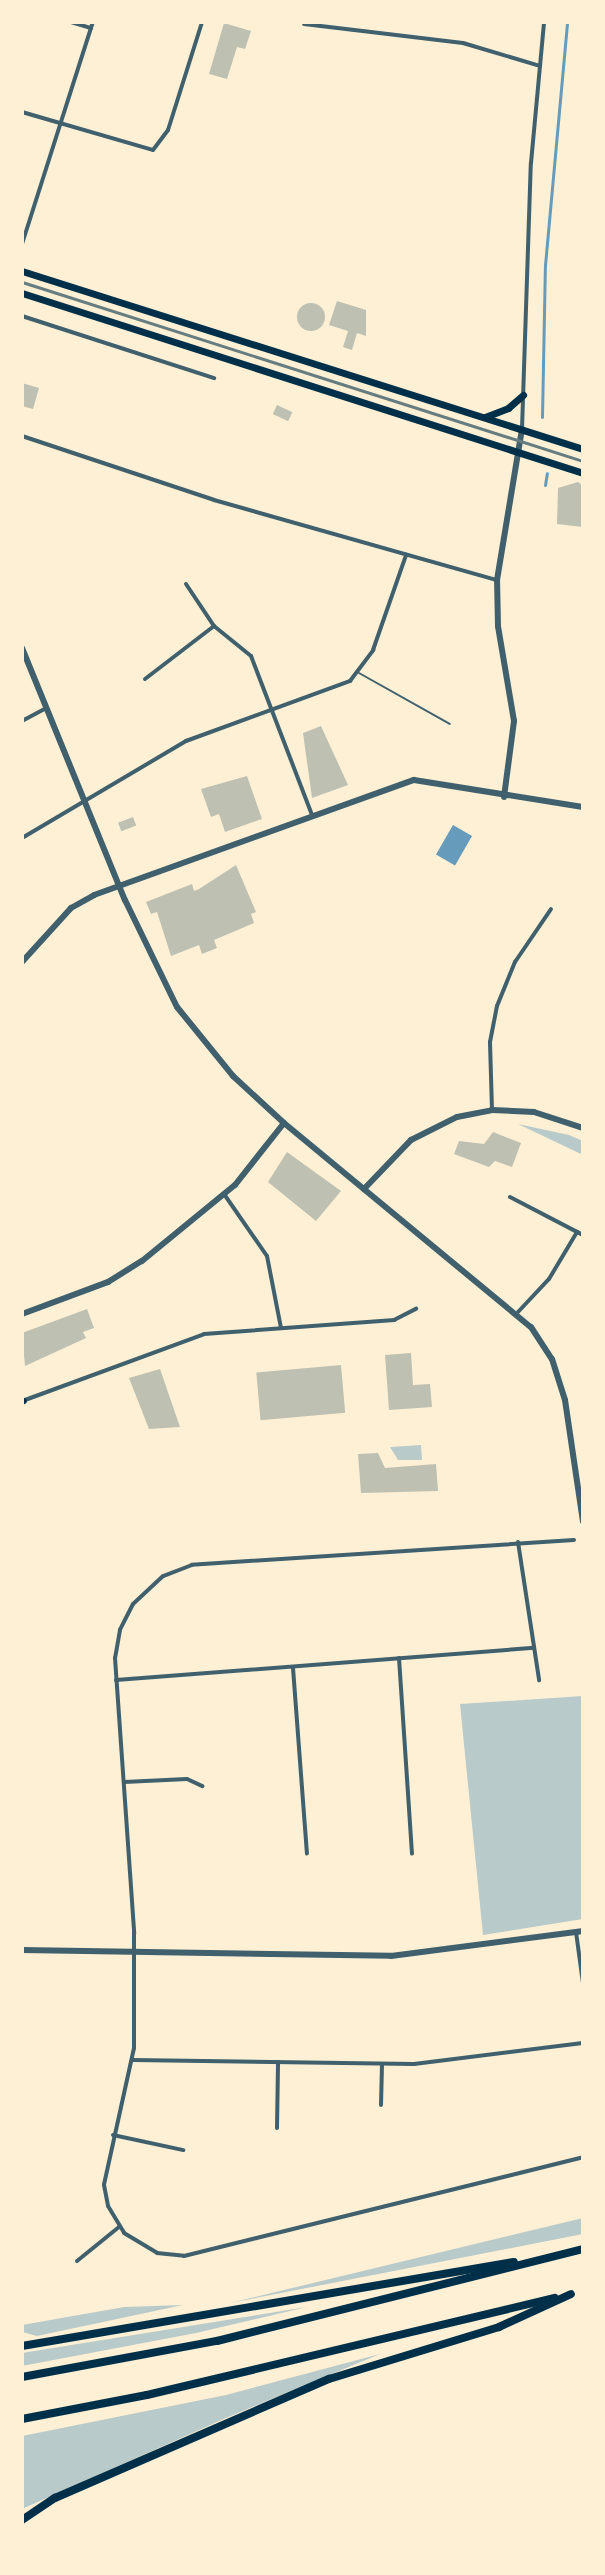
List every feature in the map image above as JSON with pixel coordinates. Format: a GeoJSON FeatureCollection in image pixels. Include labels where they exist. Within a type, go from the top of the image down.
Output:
{"type":"FeatureCollection","features":[{"type":"Feature","properties":{"kind":"highway"},"geometry":{"type":"LineString","coordinates":[[22,2377],[217,2341],[583,2249]]}},
{"type":"Feature","properties":{"kind":"highway"},"geometry":{"type":"LineString","coordinates":[[22,2346],[479,2265],[534,2261]]}},
{"type":"Feature","properties":{"kind":"highway"},"geometry":{"type":"LineString","coordinates":[[22,2419],[147,2395],[583,2291]]}},
{"type":"Feature","properties":{"kind":"highway"},"geometry":{"type":"LineString","coordinates":[[22,2513],[329,2379],[499,2327],[571,2294]]}},
{"type":"Feature","properties":{"kind":"highway"},"geometry":{"type":"LineString","coordinates":[[22,2339],[40,2342]]}},
{"type":"Feature","properties":{"kind":"highway"},"geometry":{"type":"LineString","coordinates":[[22,2520],[55,2498]]}},
{"type":"Feature","properties":{"kind":"main road"},"geometry":{"type":"LineString","coordinates":[[22,271],[583,449]]}},
{"type":"Feature","properties":{"kind":"main road"},"geometry":{"type":"LineString","coordinates":[[22,293],[583,473]]}},
{"type":"Feature","properties":{"kind":"main road"},"geometry":{"type":"LineString","coordinates":[[485,417],[508,408],[523,395]]}},
{"type":"Feature","properties":{"kind":"street"},"geometry":{"type":"LineString","coordinates":[[71,22],[91,28]]}},
{"type":"Feature","properties":{"kind":"street"},"geometry":{"type":"LineString","coordinates":[[22,244],[93,22]]}},
{"type":"Feature","properties":{"kind":"street"},"geometry":{"type":"LineString","coordinates":[[22,112],[138,150],[159,146],[202,22]]}},
{"type":"Feature","properties":{"kind":"street"},"geometry":{"type":"LineString","coordinates":[[504,797],[514,721],[498,626],[497,580],[521,454],[531,163],[544,22]]}},
{"type":"Feature","properties":{"kind":"street"},"geometry":{"type":"LineString","coordinates":[[304,24],[463,43],[540,66]]}},
{"type":"Feature","properties":{"kind":"street"},"geometry":{"type":"LineString","coordinates":[[22,316],[214,378]]}},
{"type":"Feature","properties":{"kind":"street"},"geometry":{"type":"LineString","coordinates":[[22,436],[199,495],[497,580]]}},
{"type":"Feature","properties":{"kind":"street"},"geometry":{"type":"LineString","coordinates":[[22,838],[186,741],[338,687],[359,673],[373,650],[406,555]]}},
{"type":"Feature","properties":{"kind":"street"},"geometry":{"type":"LineString","coordinates":[[186,584],[214,626],[251,656],[312,815]]}},
{"type":"Feature","properties":{"kind":"street"},"geometry":{"type":"LineString","coordinates":[[145,679],[214,626]]}},
{"type":"Feature","properties":{"kind":"street"},"geometry":{"type":"LineString","coordinates":[[22,648],[162,983],[192,1030],[284,1123],[518,1312],[543,1343],[559,1378],[583,1522]]}},
{"type":"Feature","properties":{"kind":"street"},"geometry":{"type":"LineString","coordinates":[[22,721],[46,708]]}},
{"type":"Feature","properties":{"kind":"street"},"geometry":{"type":"LineString","coordinates":[[22,962],[71,908],[119,886],[414,780],[504,797],[583,807]]}},
{"type":"Feature","properties":{"kind":"street"},"geometry":{"type":"LineString","coordinates":[[492,1110],[490,1042],[497,1006],[515,962],[551,909]]}},
{"type":"Feature","properties":{"kind":"street"},"geometry":{"type":"LineString","coordinates":[[364,1189],[411,1140],[449,1120],[492,1110],[534,1112],[583,1128]]}},
{"type":"Feature","properties":{"kind":"street"},"geometry":{"type":"LineString","coordinates":[[22,1314],[120,1277],[224,1194],[284,1123]]}},
{"type":"Feature","properties":{"kind":"street"},"geometry":{"type":"LineString","coordinates":[[224,1194],[267,1256],[281,1328]]}},
{"type":"Feature","properties":{"kind":"street"},"geometry":{"type":"LineString","coordinates":[[510,1197],[580,1233],[549,1279],[518,1312]]}},
{"type":"Feature","properties":{"kind":"street"},"geometry":{"type":"LineString","coordinates":[[23,1401],[186,1339],[394,1320],[416,1309]]}},
{"type":"Feature","properties":{"kind":"street"},"geometry":{"type":"LineString","coordinates":[[574,1540],[180,1569],[151,1585],[127,1614],[116,1648],[116,1680],[135,1951],[132,2060],[104,2185],[119,2227],[157,2253],[199,2254],[583,2157]]}},
{"type":"Feature","properties":{"kind":"street"},"geometry":{"type":"LineString","coordinates":[[518,1542],[539,1680]]}},
{"type":"Feature","properties":{"kind":"street"},"geometry":{"type":"LineString","coordinates":[[116,1680],[534,1648]]}},
{"type":"Feature","properties":{"kind":"street"},"geometry":{"type":"LineString","coordinates":[[399,1658],[412,1854]]}},
{"type":"Feature","properties":{"kind":"street"},"geometry":{"type":"LineString","coordinates":[[293,1667],[307,1853]]}},
{"type":"Feature","properties":{"kind":"street"},"geometry":{"type":"LineString","coordinates":[[124,1782],[187,1779],[202,1786]]}},
{"type":"Feature","properties":{"kind":"street"},"geometry":{"type":"LineString","coordinates":[[22,1950],[419,1955],[580,1932],[583,1983]]}},
{"type":"Feature","properties":{"kind":"street"},"geometry":{"type":"LineString","coordinates":[[132,2060],[382,2065],[451,2062],[583,2043]]}},
{"type":"Feature","properties":{"kind":"street"},"geometry":{"type":"LineString","coordinates":[[277,2128],[278,2062]]}},
{"type":"Feature","properties":{"kind":"street"},"geometry":{"type":"LineString","coordinates":[[381,2105],[382,2065]]}},
{"type":"Feature","properties":{"kind":"street"},"geometry":{"type":"LineString","coordinates":[[113,2135],[183,2150]]}},
{"type":"Feature","properties":{"kind":"street"},"geometry":{"type":"LineString","coordinates":[[77,2261],[119,2227]]}},
{"type":"Feature","properties":{"kind":"lane"},"geometry":{"type":"LineString","coordinates":[[359,673],[450,724]]}},
{"type":"Feature","properties":{"kind":"shaded area"},"geometry":{"type":"Polygon","coordinates":[[[518,1124],[583,1141],[583,1155],[518,1124]]]}},
{"type":"Feature","properties":{"kind":"shaded area"},"geometry":{"type":"Polygon","coordinates":[[[421,1445],[422,1460],[398,1460],[390,1447],[421,1445]]]}},
{"type":"Feature","properties":{"kind":"shaded area"},"geometry":{"type":"Polygon","coordinates":[[[583,1696],[583,1919],[483,1935],[460,1704],[583,1696]]]}},
{"type":"Feature","properties":{"kind":"shaded area"},"geometry":{"type":"Polygon","coordinates":[[[583,2218],[583,2234],[230,2303],[583,2218]]]}},
{"type":"Feature","properties":{"kind":"shaded area"},"geometry":{"type":"Polygon","coordinates":[[[183,2305],[37,2336],[22,2332],[22,2325],[124,2307],[183,2305]]]}},
{"type":"Feature","properties":{"kind":"shaded area"},"geometry":{"type":"Polygon","coordinates":[[[307,2307],[196,2333],[22,2366],[22,2353],[307,2307]]]}},
{"type":"Feature","properties":{"kind":"shaded area"},"geometry":{"type":"Polygon","coordinates":[[[380,2354],[226,2418],[22,2509],[22,2436],[226,2395],[380,2354]]]}},
{"type":"Feature","properties":{"kind":"water"},"geometry":{"type":"Polygon","coordinates":[[[453,825],[472,836],[455,865],[436,854],[453,825]]]}},
{"type":"Feature","properties":{"kind":"building"},"geometry":{"type":"Polygon","coordinates":[[[224,23],[251,31],[245,49],[237,47],[227,79],[209,74],[224,23]]]}},
{"type":"Feature","properties":{"kind":"building"},"geometry":{"type":"Polygon","coordinates":[[[337,301],[366,310],[366,336],[357,333],[352,350],[343,347],[348,331],[329,325],[337,301]]]}},
{"type":"Feature","properties":{"kind":"building"},"geometry":{"type":"Polygon","coordinates":[[[311,303],[321,307],[325,317],[321,327],[311,331],[301,327],[297,317],[301,307],[311,303]]]}},
{"type":"Feature","properties":{"kind":"building"},"geometry":{"type":"Polygon","coordinates":[[[22,383],[39,388],[33,409],[22,406],[22,383]]]}},
{"type":"Feature","properties":{"kind":"building"},"geometry":{"type":"Polygon","coordinates":[[[277,405],[292,412],[288,421],[273,414],[277,405]]]}},
{"type":"Feature","properties":{"kind":"building"},"geometry":{"type":"Polygon","coordinates":[[[578,482],[583,486],[583,527],[557,524],[558,488],[578,482]]]}},
{"type":"Feature","properties":{"kind":"building"},"geometry":{"type":"Polygon","coordinates":[[[321,726],[348,785],[312,798],[303,733],[321,726]]]}},
{"type":"Feature","properties":{"kind":"building"},"geometry":{"type":"Polygon","coordinates":[[[247,776],[262,819],[225,832],[219,814],[211,817],[201,789],[247,776]]]}},
{"type":"Feature","properties":{"kind":"building"},"geometry":{"type":"Polygon","coordinates":[[[133,817],[136,825],[121,831],[118,823],[133,817]]]}},
{"type":"Feature","properties":{"kind":"building"},"geometry":{"type":"Polygon","coordinates":[[[236,865],[256,912],[251,914],[254,923],[214,940],[217,948],[202,954],[199,945],[171,956],[157,912],[151,914],[146,902],[192,884],[194,891],[199,889],[236,865]]]}},
{"type":"Feature","properties":{"kind":"building"},"geometry":{"type":"Polygon","coordinates":[[[493,1132],[521,1143],[512,1167],[495,1161],[489,1167],[454,1154],[459,1141],[484,1144],[493,1132]]]}},
{"type":"Feature","properties":{"kind":"building"},"geometry":{"type":"Polygon","coordinates":[[[287,1152],[341,1191],[316,1221],[268,1182],[287,1152]]]}},
{"type":"Feature","properties":{"kind":"building"},"geometry":{"type":"Polygon","coordinates":[[[87,1309],[94,1328],[83,1332],[86,1338],[25,1366],[22,1333],[87,1309]]]}},
{"type":"Feature","properties":{"kind":"building"},"geometry":{"type":"Polygon","coordinates":[[[411,1353],[413,1385],[430,1384],[432,1407],[389,1410],[385,1355],[411,1353]]]}},
{"type":"Feature","properties":{"kind":"building"},"geometry":{"type":"Polygon","coordinates":[[[341,1365],[345,1413],[261,1420],[256,1372],[341,1365]]]}},
{"type":"Feature","properties":{"kind":"building"},"geometry":{"type":"Polygon","coordinates":[[[160,1369],[180,1427],[149,1429],[129,1378],[160,1369]]]}},
{"type":"Feature","properties":{"kind":"building"},"geometry":{"type":"Polygon","coordinates":[[[378,1453],[385,1468],[436,1464],[438,1491],[361,1493],[358,1454],[378,1453]]]}},
{"type":"Feature","properties":{"kind":"waterway"},"geometry":{"type":"LineString","coordinates":[[542,417],[545,265],[567,22]]}},
{"type":"Feature","properties":{"kind":"waterway"},"geometry":{"type":"LineString","coordinates":[[545,485],[547,473]]}},
{"type":"Feature","properties":{"kind":"railway"},"geometry":{"type":"LineString","coordinates":[[22,282],[583,461]]}}]}
